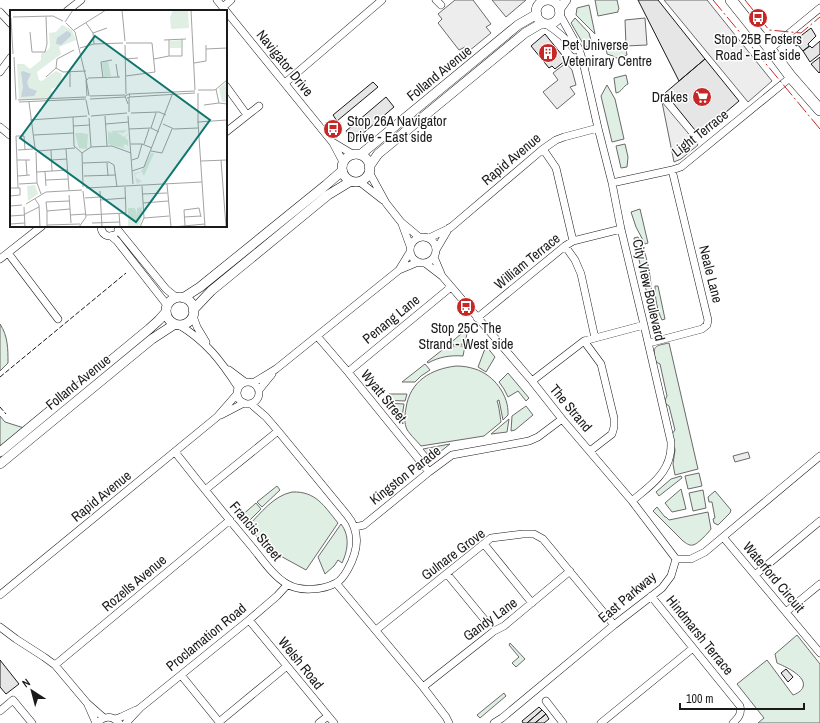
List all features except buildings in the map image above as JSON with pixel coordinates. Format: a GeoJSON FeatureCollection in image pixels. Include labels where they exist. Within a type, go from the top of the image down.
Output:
{"type":"FeatureCollection","features":[{"type":"Feature","properties":{"kind":"main road"},"geometry":{"type":"LineString","coordinates":[[731,0],[791,77],[820,110]]}},
{"type":"Feature","properties":{"kind":"main road"},"geometry":{"type":"LineString","coordinates":[[770,49],[797,73],[820,100]]}},
{"type":"Feature","properties":{"kind":"street"},"geometry":{"type":"LineString","coordinates":[[68,10],[81,0]]}},
{"type":"Feature","properties":{"kind":"street","name":"Navigator Drive"},"geometry":{"type":"LineString","coordinates":[[217,0],[225,10]]}},
{"type":"Feature","properties":{"kind":"street"},"geometry":{"type":"LineString","coordinates":[[223,7],[231,0]]}},
{"type":"Feature","properties":{"kind":"street"},"geometry":{"type":"LineString","coordinates":[[284,83],[382,0]]}},
{"type":"Feature","properties":{"kind":"street"},"geometry":{"type":"LineString","coordinates":[[560,13],[554,1],[547,1],[540,4],[536,14],[544,23],[553,23],[558,18],[566,0]]}},
{"type":"Feature","properties":{"kind":"street"},"geometry":{"type":"LineString","coordinates":[[770,49],[820,8]]}},
{"type":"Feature","properties":{"kind":"street"},"geometry":{"type":"LineString","coordinates":[[0,12],[10,23]]}},
{"type":"Feature","properties":{"kind":"street","name":"Navigator Drive"},"geometry":{"type":"LineString","coordinates":[[227,12],[333,143],[343,166]]}},
{"type":"Feature","properties":{"kind":"street","name":"City View Boulevard"},"geometry":{"type":"LineString","coordinates":[[560,13],[579,49],[585,72],[612,182],[621,229],[671,442],[667,466],[660,477],[632,501]]}},
{"type":"Feature","properties":{"kind":"street","name":"Folland Avenue"},"geometry":{"type":"LineString","coordinates":[[357,155],[518,25],[536,14]]}},
{"type":"Feature","properties":{"kind":"street","name":"City View Boulevard"},"geometry":{"type":"LineString","coordinates":[[544,23],[558,32],[571,44],[585,72]]}},
{"type":"Feature","properties":{"kind":"street","name":"Folland Avenue"},"geometry":{"type":"LineString","coordinates":[[369,169],[378,154],[525,33],[544,23]]}},
{"type":"Feature","properties":{"kind":"street"},"geometry":{"type":"LineString","coordinates":[[0,72],[10,58]]}},
{"type":"Feature","properties":{"kind":"street","name":"Light Terrace"},"geometry":{"type":"LineString","coordinates":[[612,182],[682,167],[791,77]]}},
{"type":"Feature","properties":{"kind":"street"},"geometry":{"type":"LineString","coordinates":[[227,87],[246,115]]}},
{"type":"Feature","properties":{"kind":"street"},"geometry":{"type":"LineString","coordinates":[[227,131],[259,106]]}},
{"type":"Feature","properties":{"kind":"street"},"geometry":{"type":"LineString","coordinates":[[0,127],[10,135]]}},
{"type":"Feature","properties":{"kind":"street","name":"Rapid Avenue"},"geometry":{"type":"LineString","coordinates":[[428,238],[450,228],[543,149],[556,140],[598,128]]}},
{"type":"Feature","properties":{"kind":"street","name":"Navigator Drive"},"geometry":{"type":"LineString","coordinates":[[333,143],[357,155]]}},
{"type":"Feature","properties":{"kind":"street"},"geometry":{"type":"LineString","coordinates":[[543,149],[556,168],[573,241]]}},
{"type":"Feature","properties":{"kind":"street"},"geometry":{"type":"LineString","coordinates":[[166,308],[171,300],[180,298],[200,287],[326,185],[343,166],[348,157],[357,155],[364,158],[368,162],[369,169],[386,203],[401,222],[419,237]]}},
{"type":"Feature","properties":{"kind":"street"},"geometry":{"type":"LineString","coordinates":[[343,166],[343,175],[346,179],[355,182],[386,203]]}},
{"type":"Feature","properties":{"kind":"street"},"geometry":{"type":"LineString","coordinates":[[177,324],[185,324],[189,321],[193,313],[211,291],[328,195],[367,176],[369,169]]}},
{"type":"Feature","properties":{"kind":"street","name":"Neale Lane"},"geometry":{"type":"LineString","coordinates":[[648,344],[702,330],[707,325],[708,320],[672,170]]}},
{"type":"Feature","properties":{"kind":"street"},"geometry":{"type":"LineString","coordinates":[[401,222],[411,256],[414,260],[421,263]]}},
{"type":"Feature","properties":{"kind":"street"},"geometry":{"type":"LineString","coordinates":[[0,259],[41,227]]}},
{"type":"Feature","properties":{"kind":"street"},"geometry":{"type":"LineString","coordinates":[[101,227],[104,234],[111,236],[117,241],[166,308],[168,319],[191,332],[208,346]]}},
{"type":"Feature","properties":{"kind":"street"},"geometry":{"type":"LineString","coordinates":[[111,236],[116,234],[119,228],[166,289],[180,298],[188,300],[192,305],[197,327],[208,346],[238,387]]}},
{"type":"Feature","properties":{"kind":"street","name":"Rapid Avenue"},"geometry":{"type":"LineString","coordinates":[[436,250],[450,228]]}},
{"type":"Feature","properties":{"kind":"street","name":"William Terrace"},"geometry":{"type":"LineString","coordinates":[[477,318],[573,241],[621,229]]}},
{"type":"Feature","properties":{"kind":"street"},"geometry":{"type":"LineString","coordinates":[[253,383],[276,369],[399,270],[428,262],[434,257],[436,250],[434,242],[425,237],[419,237],[412,242],[399,270]]}},
{"type":"Feature","properties":{"kind":"street"},"geometry":{"type":"LineString","coordinates":[[565,246],[575,260],[581,274],[595,338]]}},
{"type":"Feature","properties":{"kind":"street"},"geometry":{"type":"LineString","coordinates":[[8,253],[58,319]]}},
{"type":"Feature","properties":{"kind":"street","name":"The Strand"},"geometry":{"type":"LineString","coordinates":[[434,257],[442,276],[632,501],[676,559]]}},
{"type":"Feature","properties":{"kind":"street","name":"The Strand"},"geometry":{"type":"LineString","coordinates":[[421,263],[442,276]]}},
{"type":"Feature","properties":{"kind":"street","name":"Penang Lane"},"geometry":{"type":"LineString","coordinates":[[348,372],[451,287]]}},
{"type":"Feature","properties":{"kind":"street","name":"Folland Avenue"},"geometry":{"type":"LineString","coordinates":[[0,452],[149,329],[159,320],[166,308]]}},
{"type":"Feature","properties":{"kind":"street","name":"Folland Avenue"},"geometry":{"type":"LineString","coordinates":[[0,464],[152,339],[177,324]]}},
{"type":"Feature","properties":{"kind":"street"},"geometry":{"type":"LineString","coordinates":[[532,381],[584,341],[644,325]]}},
{"type":"Feature","properties":{"kind":"street","name":"Wyatt Street"},"geometry":{"type":"LineString","coordinates":[[318,336],[429,472]]}},
{"type":"Feature","properties":{"kind":"street"},"geometry":{"type":"LineString","coordinates":[[584,341],[601,364],[614,418],[612,434],[590,451]]}},
{"type":"Feature","properties":{"kind":"street"},"geometry":{"type":"LineString","coordinates":[[224,366],[245,382],[253,383],[257,386],[266,417]]}},
{"type":"Feature","properties":{"kind":"street"},"geometry":{"type":"LineString","coordinates":[[247,403],[254,402],[258,393],[276,369]]}},
{"type":"Feature","properties":{"kind":"street"},"geometry":{"type":"LineString","coordinates":[[245,382],[241,384],[237,390],[240,401],[247,403],[266,417],[351,520],[355,528],[357,545],[351,563],[343,577],[336,583],[423,687],[448,720],[454,723]]}},
{"type":"Feature","properties":{"kind":"street","name":"Rapid Avenue"},"geometry":{"type":"LineString","coordinates":[[0,595],[217,417],[237,394]]}},
{"type":"Feature","properties":{"kind":"street","name":"Rapid Avenue"},"geometry":{"type":"LineString","coordinates":[[217,417],[247,403]]}},
{"type":"Feature","properties":{"kind":"street","name":"Kingston Parade"},"geometry":{"type":"LineString","coordinates":[[355,528],[364,525],[452,455],[529,441],[538,437],[562,419]]}},
{"type":"Feature","properties":{"kind":"street"},"geometry":{"type":"LineString","coordinates":[[205,490],[278,431]]}},
{"type":"Feature","properties":{"kind":"street","name":"Francis Street"},"geometry":{"type":"LineString","coordinates":[[175,452],[277,577],[287,585],[302,590],[320,588],[336,583]]}},
{"type":"Feature","properties":{"kind":"street"},"geometry":{"type":"LineString","coordinates":[[676,559],[690,559],[705,552],[820,456]]}},
{"type":"Feature","properties":{"kind":"street","name":"Rozells Avenue"},"geometry":{"type":"LineString","coordinates":[[55,665],[230,520]]}},
{"type":"Feature","properties":{"kind":"street"},"geometry":{"type":"LineString","coordinates":[[755,575],[820,521]]}},
{"type":"Feature","properties":{"kind":"street","name":"Gulnare Grove"},"geometry":{"type":"LineString","coordinates":[[376,630],[491,538],[523,534],[534,534],[543,538],[614,625]]}},
{"type":"Feature","properties":{"kind":"street","name":"Waterford Circuit"},"geometry":{"type":"LineString","coordinates":[[723,537],[820,653]]}},
{"type":"Feature","properties":{"kind":"street"},"geometry":{"type":"LineString","coordinates":[[484,544],[532,603]]}},
{"type":"Feature","properties":{"kind":"street","name":"East Parkway"},"geometry":{"type":"LineString","coordinates":[[494,723],[500,720],[614,625],[662,588],[671,576],[676,559]]}},
{"type":"Feature","properties":{"kind":"street","name":"Gandy Lane"},"geometry":{"type":"LineString","coordinates":[[423,687],[484,638],[504,626],[570,571]]}},
{"type":"Feature","properties":{"kind":"street"},"geometry":{"type":"LineString","coordinates":[[447,574],[484,619]]}},
{"type":"Feature","properties":{"kind":"street"},"geometry":{"type":"LineString","coordinates":[[786,612],[820,584]]}},
{"type":"Feature","properties":{"kind":"street","name":"Proclamation Road"},"geometry":{"type":"LineString","coordinates":[[126,723],[140,708],[249,620],[277,596],[287,585]]}},
{"type":"Feature","properties":{"kind":"street","name":"Hindmarsh Terrace"},"geometry":{"type":"LineString","coordinates":[[651,596],[740,706],[740,715],[733,723]]}},
{"type":"Feature","properties":{"kind":"street","name":"Welsh Road"},"geometry":{"type":"LineString","coordinates":[[249,620],[334,723]]}},
{"type":"Feature","properties":{"kind":"street"},"geometry":{"type":"LineString","coordinates":[[0,627],[55,665],[87,703],[104,718]]}},
{"type":"Feature","properties":{"kind":"street"},"geometry":{"type":"LineString","coordinates":[[601,723],[693,648]]}},
{"type":"Feature","properties":{"kind":"street"},"geometry":{"type":"LineString","coordinates":[[181,675],[219,722],[287,666]]}},
{"type":"Feature","properties":{"kind":"street"},"geometry":{"type":"LineString","coordinates":[[0,711],[13,700],[32,723]]}},
{"type":"Feature","properties":{"kind":"street"},"geometry":{"type":"LineString","coordinates":[[546,701],[563,723]]}},
{"type":"Feature","properties":{"kind":"street"},"geometry":{"type":"LineString","coordinates":[[87,703],[97,723],[101,719],[108,717],[117,721]]}},
{"type":"Feature","properties":{"kind":"street","name":"Proclamation Road"},"geometry":{"type":"LineString","coordinates":[[117,721],[140,708]]}},
{"type":"Feature","properties":{"kind":"street"},"geometry":{"type":"LineString","coordinates":[[319,723],[328,716]]}},
{"type":"Feature","properties":{"kind":"green space"},"geometry":{"type":"Polygon","coordinates":[[[595,0],[617,0],[619,9],[618,12],[598,16],[595,0]]]}},
{"type":"Feature","properties":{"kind":"green space"},"geometry":{"type":"Polygon","coordinates":[[[589,5],[595,34],[576,15],[577,8],[589,5]]]}},
{"type":"Feature","properties":{"kind":"green space"},"geometry":{"type":"Polygon","coordinates":[[[575,18],[589,33],[592,44],[585,47],[571,23],[575,18]]]}},
{"type":"Feature","properties":{"kind":"green space"},"geometry":{"type":"Polygon","coordinates":[[[624,43],[624,49],[626,49],[627,55],[616,58],[607,54],[606,47],[624,43]]]}},
{"type":"Feature","properties":{"kind":"green space"},"geometry":{"type":"Polygon","coordinates":[[[626,75],[628,84],[616,93],[614,78],[626,75]]]}},
{"type":"Feature","properties":{"kind":"green space"},"geometry":{"type":"Polygon","coordinates":[[[607,85],[615,99],[624,139],[612,142],[601,96],[607,85]]]}},
{"type":"Feature","properties":{"kind":"green space"},"geometry":{"type":"Polygon","coordinates":[[[625,144],[628,157],[627,167],[621,168],[616,146],[625,144]]]}},
{"type":"Feature","properties":{"kind":"green space"},"geometry":{"type":"Polygon","coordinates":[[[640,209],[648,243],[645,244],[636,227],[631,212],[640,209]]]}},
{"type":"Feature","properties":{"kind":"green space"},"geometry":{"type":"Polygon","coordinates":[[[638,237],[648,263],[650,273],[652,301],[651,311],[634,238],[638,237]]]}},
{"type":"Feature","properties":{"kind":"green space"},"geometry":{"type":"Polygon","coordinates":[[[655,286],[658,286],[665,319],[662,320],[655,295],[655,286]]]}},
{"type":"Feature","properties":{"kind":"green space"},"geometry":{"type":"Polygon","coordinates":[[[0,324],[6,338],[8,363],[0,371],[0,324]]]}},
{"type":"Feature","properties":{"kind":"green space"},"geometry":{"type":"Polygon","coordinates":[[[468,328],[465,344],[448,345],[468,328]]]}},
{"type":"Feature","properties":{"kind":"green space"},"geometry":{"type":"Polygon","coordinates":[[[669,343],[698,469],[675,475],[673,464],[675,450],[672,434],[675,430],[669,406],[666,404],[665,400],[667,396],[660,364],[656,362],[654,353],[657,346],[669,343]]]}},
{"type":"Feature","properties":{"kind":"green space"},"geometry":{"type":"Polygon","coordinates":[[[465,346],[463,356],[445,357],[428,363],[427,362],[446,347],[465,346]]]}},
{"type":"Feature","properties":{"kind":"green space"},"geometry":{"type":"Polygon","coordinates":[[[486,346],[495,357],[486,372],[478,367],[486,346]]]}},
{"type":"Feature","properties":{"kind":"green space"},"geometry":{"type":"Polygon","coordinates":[[[425,364],[430,370],[415,382],[402,382],[425,364]]]}},
{"type":"Feature","properties":{"kind":"green space"},"geometry":{"type":"Polygon","coordinates":[[[456,366],[475,369],[482,372],[494,381],[503,393],[506,400],[508,415],[503,420],[499,400],[497,401],[501,422],[484,436],[421,446],[406,427],[405,415],[408,399],[412,390],[417,384],[430,373],[456,366]]]}},
{"type":"Feature","properties":{"kind":"green space"},"geometry":{"type":"Polygon","coordinates":[[[508,373],[529,398],[526,401],[518,391],[508,397],[499,382],[508,373]]]}},
{"type":"Feature","properties":{"kind":"green space"},"geometry":{"type":"Polygon","coordinates":[[[389,394],[407,394],[405,401],[382,399],[389,394]]]}},
{"type":"Feature","properties":{"kind":"green space"},"geometry":{"type":"Polygon","coordinates":[[[385,403],[404,404],[402,417],[403,424],[385,403]]]}},
{"type":"Feature","properties":{"kind":"green space"},"geometry":{"type":"Polygon","coordinates":[[[526,406],[533,415],[515,430],[511,431],[512,416],[526,406]]]}},
{"type":"Feature","properties":{"kind":"green space"},"geometry":{"type":"Polygon","coordinates":[[[0,416],[5,422],[24,428],[0,447],[0,416]]]}},
{"type":"Feature","properties":{"kind":"green space"},"geometry":{"type":"Polygon","coordinates":[[[509,419],[507,432],[491,434],[509,419]]]}},
{"type":"Feature","properties":{"kind":"green space"},"geometry":{"type":"Polygon","coordinates":[[[450,444],[435,456],[429,456],[423,449],[450,444]]]}},
{"type":"Feature","properties":{"kind":"green space"},"geometry":{"type":"Polygon","coordinates":[[[699,473],[702,486],[688,489],[685,476],[699,473]]]}},
{"type":"Feature","properties":{"kind":"green space"},"geometry":{"type":"Polygon","coordinates":[[[681,476],[682,478],[659,496],[656,492],[671,479],[681,476]]]}},
{"type":"Feature","properties":{"kind":"green space"},"geometry":{"type":"Polygon","coordinates":[[[277,486],[280,490],[262,507],[257,502],[277,486]]]}},
{"type":"Feature","properties":{"kind":"green space"},"geometry":{"type":"Polygon","coordinates":[[[681,489],[686,509],[672,512],[665,503],[681,489]]]}},
{"type":"Feature","properties":{"kind":"green space"},"geometry":{"type":"Polygon","coordinates":[[[703,490],[706,508],[693,511],[689,493],[703,490]]]}},
{"type":"Feature","properties":{"kind":"green space"},"geometry":{"type":"Polygon","coordinates":[[[715,491],[731,510],[730,513],[718,525],[714,523],[713,519],[715,518],[712,502],[709,502],[708,497],[715,491]]]}},
{"type":"Feature","properties":{"kind":"green space"},"geometry":{"type":"Polygon","coordinates":[[[292,492],[307,494],[319,501],[338,523],[306,570],[266,548],[248,526],[273,501],[292,492]]]}},
{"type":"Feature","properties":{"kind":"green space"},"geometry":{"type":"Polygon","coordinates":[[[256,503],[261,509],[246,524],[240,517],[256,503]]]}},
{"type":"Feature","properties":{"kind":"green space"},"geometry":{"type":"Polygon","coordinates":[[[657,507],[669,520],[708,512],[711,529],[698,543],[689,545],[683,541],[653,511],[657,507]]]}},
{"type":"Feature","properties":{"kind":"green space"},"geometry":{"type":"Polygon","coordinates":[[[341,524],[347,538],[347,548],[344,558],[342,563],[338,560],[325,574],[318,557],[341,524]]]}},
{"type":"Feature","properties":{"kind":"green space"},"geometry":{"type":"Polygon","coordinates":[[[797,635],[820,664],[820,723],[758,723],[764,718],[737,684],[767,660],[793,695],[800,691],[803,687],[802,679],[785,666],[777,663],[775,654],[797,635]]]}},
{"type":"Feature","properties":{"kind":"green space"},"geometry":{"type":"Polygon","coordinates":[[[510,643],[525,659],[516,667],[512,663],[519,657],[509,645],[510,643]]]}},
{"type":"Feature","properties":{"kind":"green space"},"geometry":{"type":"Polygon","coordinates":[[[504,693],[506,696],[480,718],[477,715],[504,693]]]}},
{"type":"Feature","properties":{"kind":"shaded area"},"geometry":{"type":"Polygon","coordinates":[[[455,0],[473,0],[491,24],[486,27],[491,33],[469,51],[465,47],[459,50],[438,23],[442,19],[438,14],[455,0]]]}},
{"type":"Feature","properties":{"kind":"shaded area"},"geometry":{"type":"Polygon","coordinates":[[[492,0],[526,0],[506,17],[492,0]]]}},
{"type":"Feature","properties":{"kind":"shaded area"},"geometry":{"type":"Polygon","coordinates":[[[664,0],[707,0],[772,81],[748,102],[664,0]]]}},
{"type":"Feature","properties":{"kind":"shaded area"},"geometry":{"type":"Polygon","coordinates":[[[645,18],[647,45],[626,46],[625,20],[645,18]]]}},
{"type":"Feature","properties":{"kind":"shaded area"},"geometry":{"type":"Polygon","coordinates":[[[566,63],[572,70],[576,85],[570,87],[575,94],[557,109],[543,92],[558,80],[553,73],[566,63]]]}},
{"type":"Feature","properties":{"kind":"shaded area"},"geometry":{"type":"Polygon","coordinates":[[[662,102],[698,145],[681,159],[674,162],[662,102]]]}},
{"type":"Feature","properties":{"kind":"shaded area"},"geometry":{"type":"Polygon","coordinates":[[[748,452],[750,458],[735,462],[733,456],[748,452]]]}},
{"type":"Feature","properties":{"kind":"fence"},"geometry":{"type":"LineString","coordinates":[[0,377],[126,273]]}},
{"type":"Feature","properties":{"kind":"fence"},"geometry":{"type":"LineString","coordinates":[[0,407],[6,414]]}},
{"type":"Feature","properties":{"kind":"power"},"geometry":{"type":"LineString","coordinates":[[713,0],[820,129]]}},
{"type":"Feature","properties":{"kind":"power"},"geometry":{"type":"LineString","coordinates":[[745,0],[769,30],[801,33],[820,17]]}},
{"type":"Feature","properties":{"kind":"place","name":"Stop 25B Fosters Road - East side"},"geometry":{"type":"Point","coordinates":[758,18]}},
{"type":"Feature","properties":{"kind":"place","name":"Pet Universe Vetenirary Centre"},"geometry":{"type":"Point","coordinates":[548,53]}},
{"type":"Feature","properties":{"kind":"place","name":"Drakes"},"geometry":{"type":"Point","coordinates":[702,97]}},
{"type":"Feature","properties":{"kind":"place","name":"Stop 26A Navigator Drive - East side"},"geometry":{"type":"Point","coordinates":[333,129]}},
{"type":"Feature","properties":{"kind":"place","name":"Stop 25C The Strand - West side"},"geometry":{"type":"Point","coordinates":[466,307]}}]}
